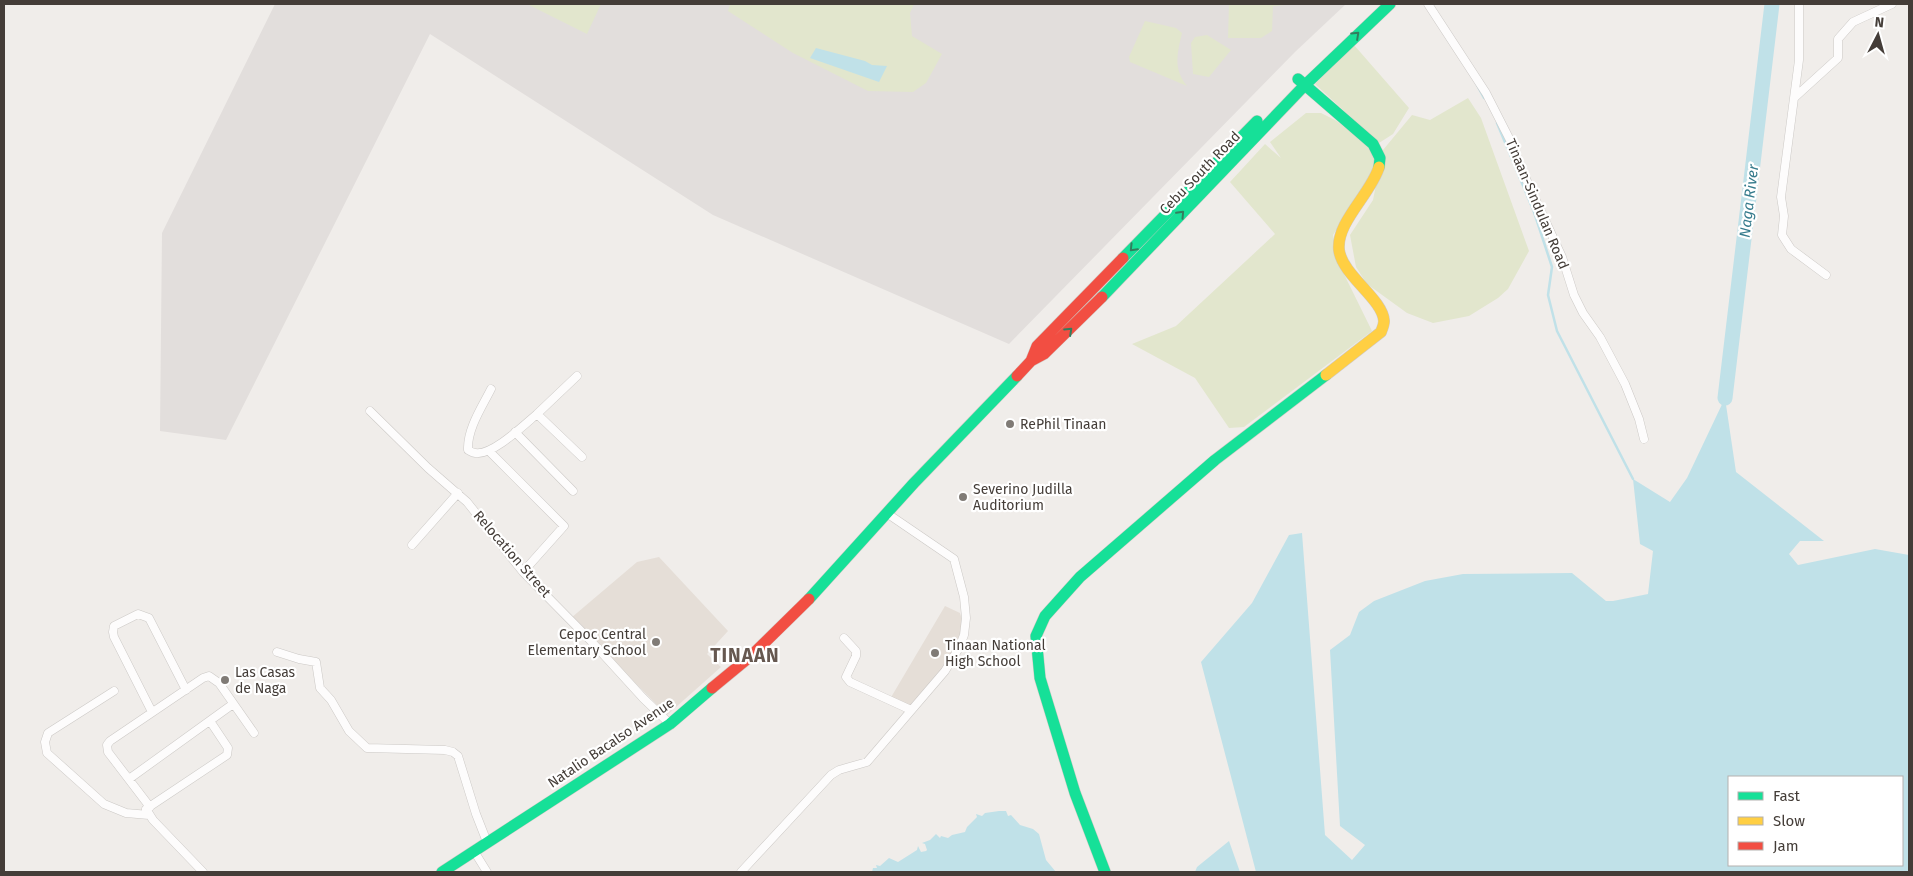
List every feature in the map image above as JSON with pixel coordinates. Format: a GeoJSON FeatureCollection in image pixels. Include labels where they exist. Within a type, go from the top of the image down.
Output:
{"type":"FeatureCollection","features":[{"type":"Feature","properties":{"kind":"main road","name":"Cebu South Road"},"geometry":{"type":"LineString","coordinates":[[1301,82],[1324,52],[1378,4]]}},
{"type":"Feature","properties":{"kind":"main road","name":"Cebu South Road"},"geometry":{"type":"LineString","coordinates":[[888,514],[920,477],[1031,361],[1037,346],[1301,82],[1390,4]]}},
{"type":"Feature","properties":{"kind":"main road"},"geometry":{"type":"LineString","coordinates":[[1105,872],[1075,792],[1040,678],[1036,636],[1045,616],[1080,577],[1215,460],[1381,332],[1384,320],[1381,310],[1354,279],[1339,251],[1340,236],[1378,172],[1380,158],[1373,144],[1301,82]]}},
{"type":"Feature","properties":{"kind":"main road","name":"Natalio Bacalso Avenue"},"geometry":{"type":"LineString","coordinates":[[442,872],[670,724],[752,655],[807,601],[888,514]]}},
{"type":"Feature","properties":{"kind":"street","name":"Tinaan-Sindulan Road"},"geometry":{"type":"LineString","coordinates":[[1428,4],[1486,93],[1510,140],[1562,258],[1574,294],[1600,336],[1626,384],[1644,439]]}},
{"type":"Feature","properties":{"kind":"street"},"geometry":{"type":"LineString","coordinates":[[1799,4],[1799,60],[1781,197],[1784,216],[1782,235],[1791,249],[1826,275]]}},
{"type":"Feature","properties":{"kind":"street"},"geometry":{"type":"LineString","coordinates":[[1794,98],[1838,58],[1838,39],[1853,22],[1892,4]]}},
{"type":"Feature","properties":{"kind":"street"},"geometry":{"type":"LineString","coordinates":[[491,389],[467,440],[468,450],[475,454],[489,451],[515,432],[577,376]]}},
{"type":"Feature","properties":{"kind":"street","name":"Relocation Street"},"geometry":{"type":"LineString","coordinates":[[370,410],[428,468],[458,493],[479,516],[523,572],[670,724]]}},
{"type":"Feature","properties":{"kind":"street"},"geometry":{"type":"LineString","coordinates":[[537,414],[582,457]]}},
{"type":"Feature","properties":{"kind":"street"},"geometry":{"type":"LineString","coordinates":[[515,432],[573,491]]}},
{"type":"Feature","properties":{"kind":"street"},"geometry":{"type":"LineString","coordinates":[[489,451],[564,526],[523,572]]}},
{"type":"Feature","properties":{"kind":"street"},"geometry":{"type":"LineString","coordinates":[[412,545],[458,493]]}},
{"type":"Feature","properties":{"kind":"street"},"geometry":{"type":"LineString","coordinates":[[741,872],[831,775],[839,770],[867,762],[944,672],[959,648],[964,635],[966,618],[964,597],[954,559],[888,514]]}},
{"type":"Feature","properties":{"kind":"street"},"geometry":{"type":"LineString","coordinates":[[152,712],[114,637],[114,626],[138,614],[149,618],[186,690]]}},
{"type":"Feature","properties":{"kind":"street"},"geometry":{"type":"LineString","coordinates":[[844,638],[856,652],[846,677],[850,682],[910,710]]}},
{"type":"Feature","properties":{"kind":"street"},"geometry":{"type":"LineString","coordinates":[[277,652],[316,662],[320,688],[332,700],[349,731],[367,748],[445,750],[453,752],[458,756],[487,842]]}},
{"type":"Feature","properties":{"kind":"street"},"geometry":{"type":"LineString","coordinates":[[203,872],[148,810],[129,779],[108,752],[107,745],[152,712],[203,678],[209,676],[219,683],[254,733]]}},
{"type":"Feature","properties":{"kind":"street"},"geometry":{"type":"LineString","coordinates":[[114,691],[48,733],[45,742],[47,753],[104,804],[126,813],[148,810],[227,755],[228,748],[210,721]]}},
{"type":"Feature","properties":{"kind":"street"},"geometry":{"type":"LineString","coordinates":[[129,779],[234,704]]}},
{"type":"Feature","properties":{"kind":"street"},"geometry":{"type":"LineString","coordinates":[[474,851],[487,872]]}},
{"type":"Feature","properties":{"kind":"shaded area"},"geometry":{"type":"Polygon","coordinates":[[[275,4],[1346,4],[1295,52],[1009,344],[713,215],[430,34],[226,440],[160,431],[162,233],[275,4]]]}},
{"type":"Feature","properties":{"kind":"shaded area","name":"Cepoc Central Elementary School"},"geometry":{"type":"Polygon","coordinates":[[[659,557],[728,631],[707,654],[721,667],[667,715],[571,618],[637,562],[659,557]]]}},
{"type":"Feature","properties":{"kind":"shaded area","name":"Tinaan National High School"},"geometry":{"type":"Polygon","coordinates":[[[945,606],[960,613],[962,620],[962,630],[948,662],[910,708],[890,699],[945,606]]]}},
{"type":"Feature","properties":{"kind":"green space"},"geometry":{"type":"Polygon","coordinates":[[[527,4],[601,4],[587,34],[527,4]]]}},
{"type":"Feature","properties":{"kind":"green space"},"geometry":{"type":"Polygon","coordinates":[[[730,4],[914,4],[910,13],[912,36],[942,54],[926,83],[913,92],[868,91],[793,53],[728,11],[730,4]]]}},
{"type":"Feature","properties":{"kind":"green space"},"geometry":{"type":"Polygon","coordinates":[[[1229,4],[1297,4],[1273,6],[1272,31],[1261,38],[1228,38],[1229,4]]]}},
{"type":"Feature","properties":{"kind":"green space"},"geometry":{"type":"Polygon","coordinates":[[[1145,21],[1176,28],[1182,33],[1177,61],[1180,74],[1187,86],[1130,62],[1129,57],[1145,21]]]}},
{"type":"Feature","properties":{"kind":"green space"},"geometry":{"type":"Polygon","coordinates":[[[1207,35],[1231,50],[1209,77],[1193,74],[1191,43],[1195,37],[1207,35]]]}},
{"type":"Feature","properties":{"kind":"green space"},"geometry":{"type":"Polygon","coordinates":[[[1354,45],[1409,108],[1393,134],[1379,143],[1315,84],[1354,45]]]}},
{"type":"Feature","properties":{"kind":"green space"},"geometry":{"type":"Polygon","coordinates":[[[1468,98],[1481,118],[1529,251],[1508,289],[1498,298],[1469,316],[1433,323],[1407,313],[1367,284],[1356,267],[1350,235],[1373,200],[1383,150],[1412,115],[1430,120],[1468,98]]]}},
{"type":"Feature","properties":{"kind":"green space"},"geometry":{"type":"Polygon","coordinates":[[[1306,113],[1321,113],[1335,120],[1366,143],[1376,162],[1358,197],[1333,235],[1341,268],[1372,331],[1244,427],[1229,428],[1195,378],[1132,344],[1176,326],[1275,234],[1230,182],[1265,144],[1281,158],[1270,142],[1306,113]]]}},
{"type":"Feature","properties":{"kind":"water"},"geometry":{"type":"Polygon","coordinates":[[[816,48],[865,61],[872,65],[887,66],[879,82],[810,58],[816,48]]]}},
{"type":"Feature","properties":{"kind":"water"},"geometry":{"type":"Polygon","coordinates":[[[1725,398],[1736,472],[1824,541],[1800,541],[1789,554],[1798,565],[1875,549],[1909,555],[1909,872],[1256,872],[1201,662],[1252,603],[1289,535],[1302,533],[1325,835],[1352,860],[1365,845],[1340,826],[1330,650],[1350,635],[1359,612],[1374,601],[1425,581],[1463,574],[1572,573],[1606,601],[1648,594],[1653,551],[1640,544],[1633,479],[1670,502],[1687,478],[1725,398]]]}},
{"type":"Feature","properties":{"kind":"water"},"geometry":{"type":"Polygon","coordinates":[[[1006,811],[1008,816],[1011,815],[1020,825],[1033,829],[1039,834],[1046,860],[1056,872],[872,872],[873,868],[877,868],[876,865],[880,866],[889,858],[898,862],[917,850],[918,846],[921,852],[926,851],[925,844],[922,843],[930,840],[936,834],[940,838],[941,836],[948,838],[965,832],[967,827],[977,817],[976,814],[982,816],[985,813],[1006,811]]]}},
{"type":"Feature","properties":{"kind":"water"},"geometry":{"type":"Polygon","coordinates":[[[1229,841],[1240,872],[1195,872],[1197,867],[1229,841]]]}},
{"type":"Feature","properties":{"kind":"waterway","name":"Naga River"},"geometry":{"type":"LineString","coordinates":[[1725,398],[1772,4]]}},
{"type":"Feature","properties":{"kind":"waterway"},"geometry":{"type":"LineString","coordinates":[[1477,85],[1484,98]]}},
{"type":"Feature","properties":{"kind":"waterway"},"geometry":{"type":"LineString","coordinates":[[1497,123],[1534,212],[1552,267],[1548,295],[1557,331],[1633,479]]}},
{"type":"Feature","properties":{"kind":"traffic: fast"},"geometry":{"type":"LineString","coordinates":[[1102,297],[1304,86],[1390,4]]}},
{"type":"Feature","properties":{"kind":"traffic: fast"},"geometry":{"type":"LineString","coordinates":[[1298,79],[1373,144],[1380,158],[1379,167]]}},
{"type":"Feature","properties":{"kind":"traffic: fast"},"geometry":{"type":"LineString","coordinates":[[1123,258],[1257,121]]}},
{"type":"Feature","properties":{"kind":"traffic: fast"},"geometry":{"type":"LineString","coordinates":[[1105,872],[1075,793],[1040,678],[1036,636],[1045,616],[1080,577],[1215,460],[1326,375]]}},
{"type":"Feature","properties":{"kind":"traffic: fast"},"geometry":{"type":"LineString","coordinates":[[809,599],[914,483],[1017,376]]}},
{"type":"Feature","properties":{"kind":"traffic: fast"},"geometry":{"type":"LineString","coordinates":[[442,872],[670,724],[712,688]]}},
{"type":"Feature","properties":{"kind":"traffic: slow"},"geometry":{"type":"LineString","coordinates":[[1326,375],[1381,332],[1383,325],[1382,313],[1377,304],[1347,269],[1339,250],[1343,229],[1375,177],[1379,167]]}},
{"type":"Feature","properties":{"kind":"traffic: jam"},"geometry":{"type":"LineString","coordinates":[[1031,361],[1037,346],[1123,258]]}},
{"type":"Feature","properties":{"kind":"traffic: jam"},"geometry":{"type":"LineString","coordinates":[[1017,376],[1031,361],[1044,354],[1102,297]]}},
{"type":"Feature","properties":{"kind":"traffic: jam"},"geometry":{"type":"LineString","coordinates":[[712,688],[752,655],[809,599]]}},
{"type":"Feature","properties":{"kind":"place","name":"RePhil Tinaan"},"geometry":{"type":"Point","coordinates":[1010,424]}},
{"type":"Feature","properties":{"kind":"place","name":"Severino Judilla Auditorium"},"geometry":{"type":"Point","coordinates":[963,497]}},
{"type":"Feature","properties":{"kind":"place","name":"Cepoc Central Elementary School"},"geometry":{"type":"Point","coordinates":[656,642]}},
{"type":"Feature","properties":{"kind":"place","name":"Tinaan National High School"},"geometry":{"type":"Point","coordinates":[935,653]}},
{"type":"Feature","properties":{"kind":"place","name":"Las Casas de Naga"},"geometry":{"type":"Point","coordinates":[225,680]}},
{"type":"Feature","properties":{"kind":"district","name":"TINAAN"},"geometry":{"type":"Point","coordinates":[745,655]}}]}
